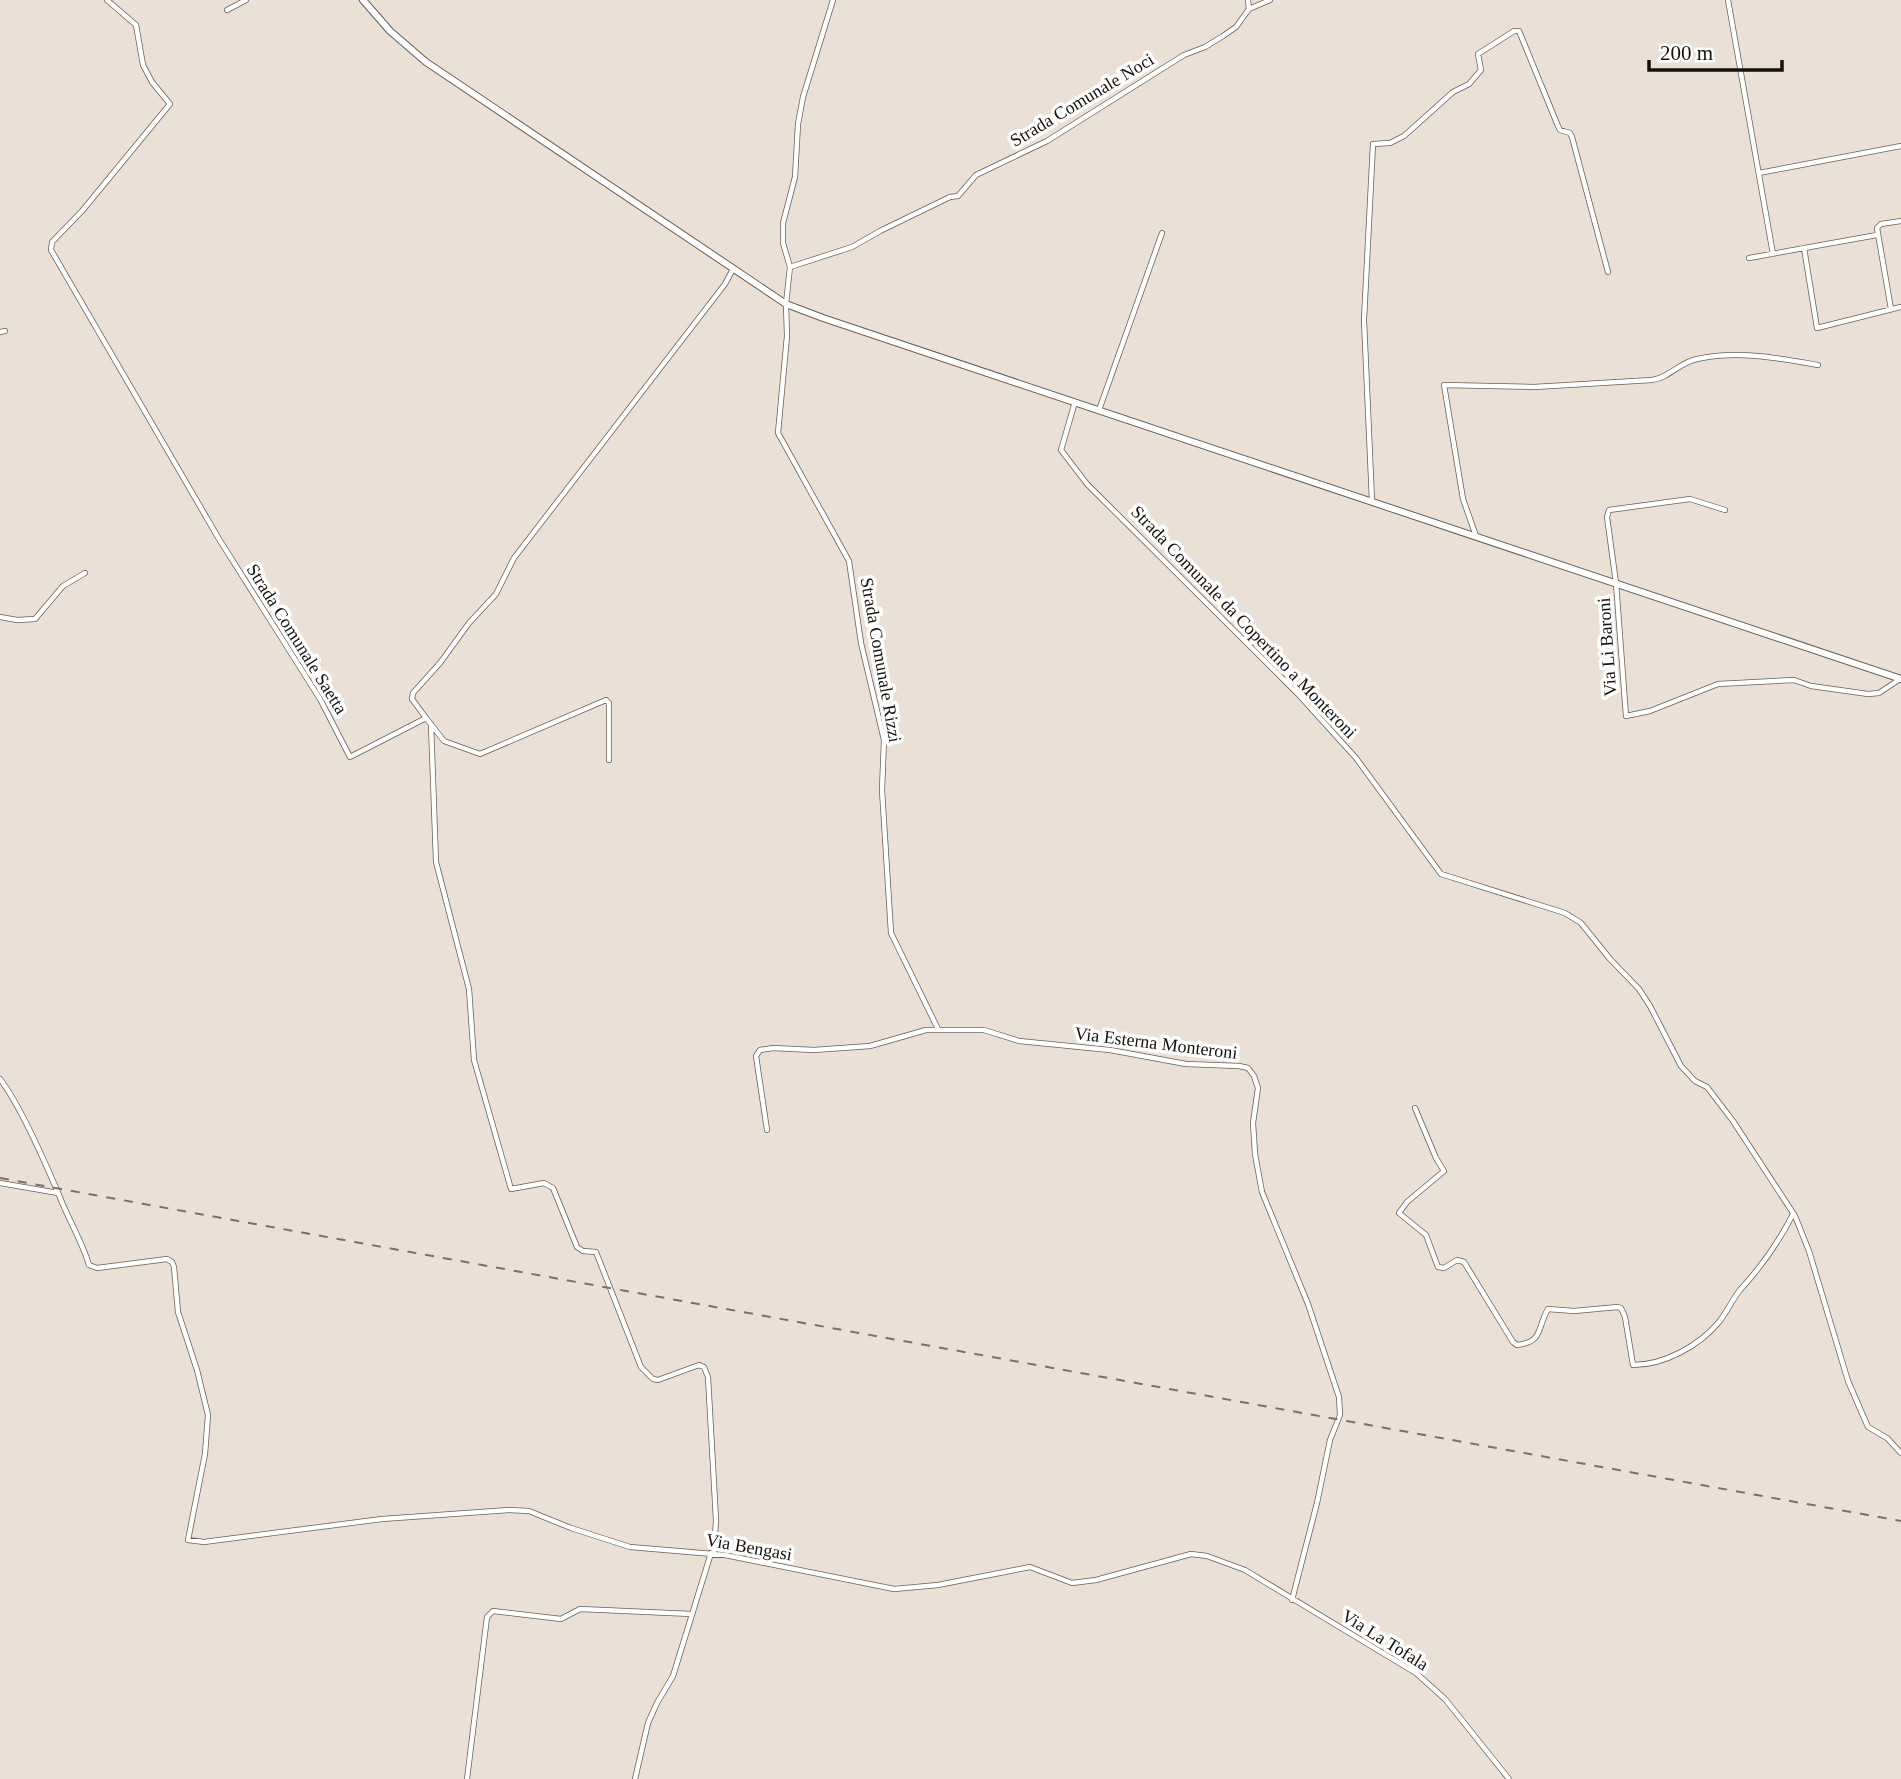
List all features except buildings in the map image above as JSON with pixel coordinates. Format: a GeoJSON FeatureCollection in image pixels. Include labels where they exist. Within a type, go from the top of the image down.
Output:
{"type":"FeatureCollection","features":[{"type":"Feature","properties":{"kind":"street","name":"Strada Comunale Saetta"},"geometry":{"type":"LineString","coordinates":[[107,0],[138,28],[143,65],[152,82],[170,104],[82,211],[52,242],[51,250],[212,527],[320,699],[350,757],[426,718]]}},
{"type":"Feature","properties":{"kind":"street"},"geometry":{"type":"LineString","coordinates":[[227,10],[246,0]]}},
{"type":"Feature","properties":{"kind":"street"},"geometry":{"type":"LineString","coordinates":[[363,0],[390,31],[426,62],[786,304],[1901,679]]}},
{"type":"Feature","properties":{"kind":"street","name":"Strada Comunale Rizzi"},"geometry":{"type":"LineString","coordinates":[[833,0],[803,97],[796,177],[783,223],[783,243],[790,267],[786,304],[788,336],[778,433],[849,561],[861,643],[884,740],[882,790],[890,899],[888,920],[891,933],[938,1029]]}},
{"type":"Feature","properties":{"kind":"street"},"geometry":{"type":"LineString","coordinates":[[1248,0],[1249,9]]}},
{"type":"Feature","properties":{"kind":"street","name":"Strada Comunale Noci"},"geometry":{"type":"LineString","coordinates":[[790,267],[852,247],[880,230],[950,197],[958,196],[976,175],[1048,141],[1184,55],[1223,36],[1237,27],[1249,9],[1270,0]]}},
{"type":"Feature","properties":{"kind":"street"},"geometry":{"type":"LineString","coordinates":[[1728,0],[1773,254]]}},
{"type":"Feature","properties":{"kind":"street"},"geometry":{"type":"LineString","coordinates":[[1371,501],[1364,320],[1373,144],[1396,141],[1452,92],[1469,84],[1481,70],[1478,54],[1514,31],[1519,31],[1558,126],[1572,137],[1608,272]]}},
{"type":"Feature","properties":{"kind":"street"},"geometry":{"type":"LineString","coordinates":[[1759,173],[1901,146]]}},
{"type":"Feature","properties":{"kind":"street"},"geometry":{"type":"LineString","coordinates":[[1891,309],[1877,229],[1881,224],[1901,221]]}},
{"type":"Feature","properties":{"kind":"street"},"geometry":{"type":"LineString","coordinates":[[1099,410],[1162,233]]}},
{"type":"Feature","properties":{"kind":"street"},"geometry":{"type":"LineString","coordinates":[[1749,258],[1877,234]]}},
{"type":"Feature","properties":{"kind":"street"},"geometry":{"type":"LineString","coordinates":[[1804,248],[1817,328],[1901,307]]}},
{"type":"Feature","properties":{"kind":"street"},"geometry":{"type":"LineString","coordinates":[[609,760],[606,700],[480,754],[444,741],[412,699],[413,693],[496,594],[514,558],[725,285],[733,269]]}},
{"type":"Feature","properties":{"kind":"street"},"geometry":{"type":"LineString","coordinates":[[1476,536],[1463,499],[1444,385],[1534,387],[1657,379],[1694,360],[1746,355],[1818,365]]}},
{"type":"Feature","properties":{"kind":"street","name":"Strada Comunale da Copertino a Monteroni"},"geometry":{"type":"LineString","coordinates":[[1075,402],[1060,450],[1087,484],[1231,624],[1307,703],[1356,758],[1441,874],[1565,913],[1581,923],[1639,989],[1681,1066],[1695,1081],[1707,1087],[1733,1121],[1793,1213],[1809,1251],[1848,1381],[1868,1427],[1886,1438],[1901,1452]]}},
{"type":"Feature","properties":{"kind":"street"},"geometry":{"type":"LineString","coordinates":[[1616,583],[1607,517],[1609,510],[1615,507],[1690,499],[1725,510]]}},
{"type":"Feature","properties":{"kind":"street"},"geometry":{"type":"LineString","coordinates":[[0,617],[35,619],[62,586],[85,573]]}},
{"type":"Feature","properties":{"kind":"street","name":"Via Li Baroni"},"geometry":{"type":"LineString","coordinates":[[1616,583],[1626,716],[1650,711],[1718,684],[1794,680],[1811,686],[1868,694],[1880,692],[1901,679]]}},
{"type":"Feature","properties":{"kind":"street"},"geometry":{"type":"LineString","coordinates":[[431,724],[436,862],[469,989],[474,1060],[511,1189],[544,1183],[554,1188],[576,1247],[583,1251],[596,1252],[641,1367],[646,1373],[658,1380],[699,1365],[704,1367],[708,1377],[716,1520],[712,1553],[673,1676],[648,1723],[635,1779]]}},
{"type":"Feature","properties":{"kind":"street","name":"Via Esterna Monteroni"},"geometry":{"type":"LineString","coordinates":[[767,1130],[756,1056],[760,1051],[774,1048],[814,1050],[870,1046],[938,1029],[984,1030],[1019,1041],[1110,1050],[1186,1064],[1248,1068],[1258,1088],[1253,1123],[1262,1192],[1308,1304],[1339,1397],[1340,1415],[1330,1440],[1292,1600]]}},
{"type":"Feature","properties":{"kind":"street"},"geometry":{"type":"LineString","coordinates":[[0,1079],[11,1094],[58,1194]]}},
{"type":"Feature","properties":{"kind":"street"},"geometry":{"type":"LineString","coordinates":[[1415,1108],[1444,1171],[1401,1207],[1399,1213],[1426,1235],[1438,1267],[1444,1268],[1457,1260],[1464,1262],[1517,1345],[1540,1335],[1548,1309],[1574,1311],[1618,1307],[1625,1317],[1633,1365],[1658,1361],[1689,1348],[1721,1319],[1770,1253],[1793,1213]]}},
{"type":"Feature","properties":{"kind":"street"},"geometry":{"type":"LineString","coordinates":[[0,1183],[58,1194]]}},
{"type":"Feature","properties":{"kind":"street","name":"Via Bengasi"},"geometry":{"type":"LineString","coordinates":[[58,1194],[92,1268],[167,1259],[174,1267],[178,1312],[208,1415],[205,1454],[188,1539],[204,1542],[382,1519],[529,1511],[630,1547],[712,1553],[894,1589],[938,1585],[1030,1567],[1072,1583],[1191,1554],[1207,1556],[1245,1570],[1292,1600]]}},
{"type":"Feature","properties":{"kind":"street","name":"Via La Tofala"},"geometry":{"type":"LineString","coordinates":[[1292,1600],[1416,1673],[1445,1699],[1509,1779]]}},
{"type":"Feature","properties":{"kind":"street"},"geometry":{"type":"LineString","coordinates":[[467,1779],[487,1617],[494,1611],[561,1619],[580,1609],[692,1614]]}},
{"type":"Feature","properties":{"kind":"railway"},"geometry":{"type":"LineString","coordinates":[[0,1178],[1901,1521]]}}]}
